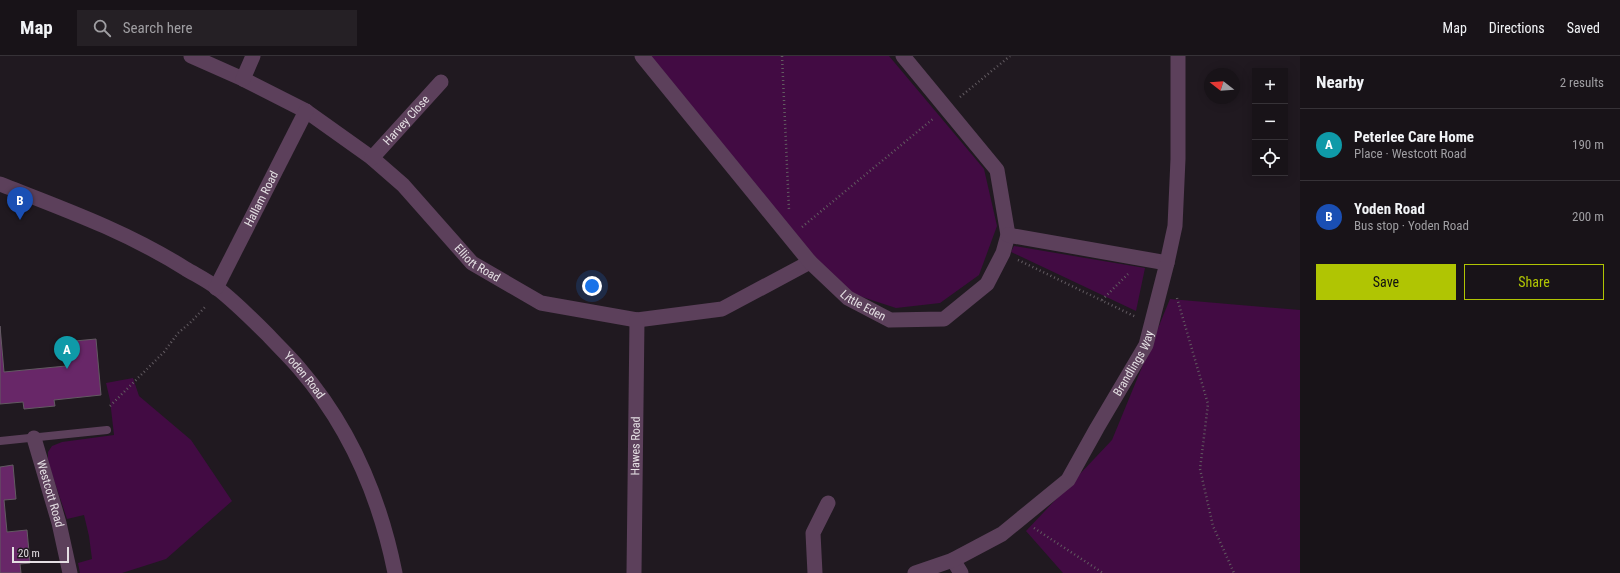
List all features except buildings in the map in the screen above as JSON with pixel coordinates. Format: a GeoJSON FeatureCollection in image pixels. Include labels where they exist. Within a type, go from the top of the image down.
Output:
{"type":"FeatureCollection","features":[{"type":"Feature","properties":{"kind":"street","name":"Elliott Road"},"geometry":{"type":"LineString","coordinates":[[191,56],[243,79],[306,111],[372,158],[403,185],[472,263],[541,303],[637,320],[722,309],[810,262]]}},
{"type":"Feature","properties":{"kind":"street"},"geometry":{"type":"LineString","coordinates":[[243,79],[253,56]]}},
{"type":"Feature","properties":{"kind":"street","name":"Little Eden"},"geometry":{"type":"LineString","coordinates":[[642,56],[810,262],[848,298],[890,320],[944,319],[987,284],[1003,253],[1008,235],[996,170],[947,108],[903,56]]}},
{"type":"Feature","properties":{"kind":"street","name":"Brandlings Way"},"geometry":{"type":"LineString","coordinates":[[915,573],[957,567],[1002,534],[1068,480],[1096,428],[1146,345],[1175,226],[1178,159],[1178,56]]}},
{"type":"Feature","properties":{"kind":"street","name":"Harvey Close"},"geometry":{"type":"LineString","coordinates":[[372,158],[441,82]]}},
{"type":"Feature","properties":{"kind":"street","name":"Hallam Road"},"geometry":{"type":"LineString","coordinates":[[216,288],[306,111]]}},
{"type":"Feature","properties":{"kind":"street","name":"Yoden Road"},"geometry":{"type":"LineString","coordinates":[[0,184],[83,216],[162,254],[216,288],[257,324],[299,368],[328,405],[350,443],[371,486],[388,538],[395,573]]}},
{"type":"Feature","properties":{"kind":"street"},"geometry":{"type":"LineString","coordinates":[[1008,235],[1167,263]]}},
{"type":"Feature","properties":{"kind":"street","name":"Hawes Road"},"geometry":{"type":"LineString","coordinates":[[634,573],[637,320]]}},
{"type":"Feature","properties":{"kind":"street","name":"Westcott Road"},"geometry":{"type":"LineString","coordinates":[[34,438],[59,523],[70,573]]}},
{"type":"Feature","properties":{"kind":"street"},"geometry":{"type":"LineString","coordinates":[[815,573],[813,533],[828,503]]}},
{"type":"Feature","properties":{"kind":"lane"},"geometry":{"type":"LineString","coordinates":[[0,441],[107,430]]}},
{"type":"Feature","properties":{"kind":"path"},"geometry":{"type":"LineString","coordinates":[[782,56],[791,237]]}},
{"type":"Feature","properties":{"kind":"path"},"geometry":{"type":"LineString","coordinates":[[791,237],[1010,56]]}},
{"type":"Feature","properties":{"kind":"path"},"geometry":{"type":"LineString","coordinates":[[1003,253],[1152,324]]}},
{"type":"Feature","properties":{"kind":"path"},"geometry":{"type":"LineString","coordinates":[[1102,300],[1143,259]]}},
{"type":"Feature","properties":{"kind":"path"},"geometry":{"type":"LineString","coordinates":[[1175,293],[1208,404],[1200,469],[1213,526],[1234,573]]}},
{"type":"Feature","properties":{"kind":"path"},"geometry":{"type":"LineString","coordinates":[[110,406],[164,352],[178,333],[206,306]]}},
{"type":"Feature","properties":{"kind":"path"},"geometry":{"type":"LineString","coordinates":[[1021,519],[1103,573]]}},
{"type":"Feature","properties":{"kind":"shaded area"},"geometry":{"type":"Polygon","coordinates":[[[649,56],[889,56],[984,169],[997,226],[979,275],[940,303],[896,308],[850,293],[809,251],[649,56]]]}},
{"type":"Feature","properties":{"kind":"shaded area"},"geometry":{"type":"Polygon","coordinates":[[[1014,246],[1145,268],[1136,311],[1011,252],[1014,246]]]}},
{"type":"Feature","properties":{"kind":"shaded area"},"geometry":{"type":"Polygon","coordinates":[[[1170,299],[1300,310],[1300,573],[1063,573],[1026,531],[1112,440],[1170,299]]]}},
{"type":"Feature","properties":{"kind":"shaded area"},"geometry":{"type":"Polygon","coordinates":[[[133,378],[139,396],[191,440],[232,501],[166,559],[122,573],[80,573],[78,563],[92,559],[84,515],[67,519],[48,462],[48,452],[52,446],[62,442],[114,435],[110,400],[106,383],[133,378]]]}},
{"type":"Feature","properties":{"kind":"place","name":"Yoden Road"},"geometry":{"type":"Point","coordinates":[20,220]}},
{"type":"Feature","properties":{"kind":"place","name":"Peterlee Care Home"},"geometry":{"type":"Point","coordinates":[67,369]}}]}
